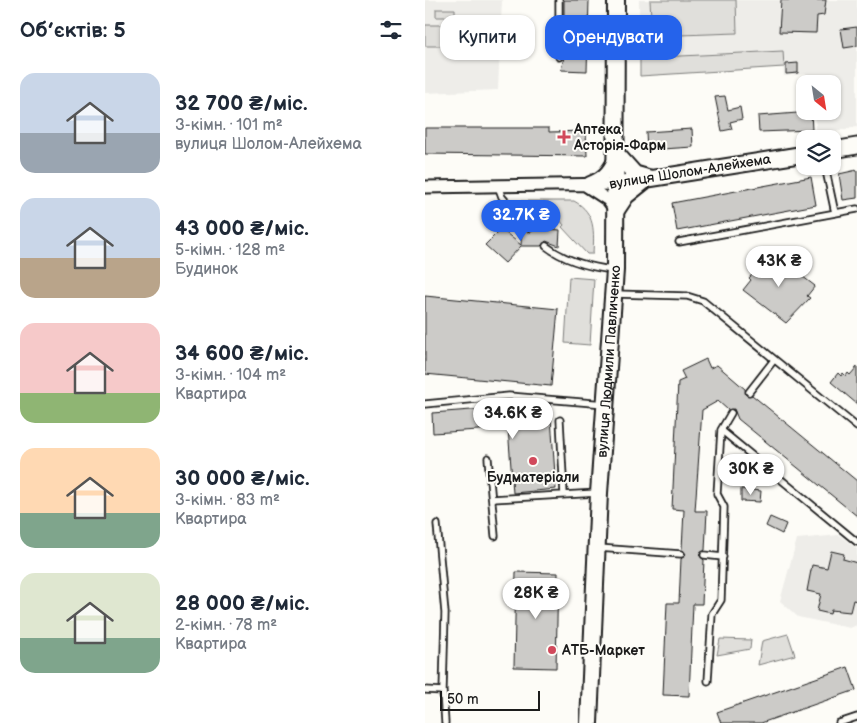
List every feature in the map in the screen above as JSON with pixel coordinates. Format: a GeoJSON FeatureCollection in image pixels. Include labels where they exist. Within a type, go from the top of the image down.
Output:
{"type":"FeatureCollection","features":[{"type":"Feature","properties":{"kind":"main road","name":"вулиця Людмили Павличенко"},"geometry":{"type":"LineString","coordinates":[[589,723],[599,492],[607,405],[615,270],[617,184],[616,0]]}},
{"type":"Feature","properties":{"kind":"street"},"geometry":{"type":"LineString","coordinates":[[841,149],[857,146]]}},
{"type":"Feature","properties":{"kind":"street"},"geometry":{"type":"LineString","coordinates":[[585,185],[601,179],[610,169],[617,154],[635,174],[649,178]]}},
{"type":"Feature","properties":{"kind":"street","name":"вулиця Шолом-Алейхема"},"geometry":{"type":"LineString","coordinates":[[425,188],[617,184],[796,155]]}},
{"type":"Feature","properties":{"kind":"street"},"geometry":{"type":"LineString","coordinates":[[585,185],[608,200],[616,211],[634,187],[649,178]]}},
{"type":"Feature","properties":{"kind":"lane"},"geometry":{"type":"LineString","coordinates":[[559,0],[559,15]]}},
{"type":"Feature","properties":{"kind":"lane"},"geometry":{"type":"LineString","coordinates":[[827,175],[835,213]]}},
{"type":"Feature","properties":{"kind":"lane"},"geometry":{"type":"LineString","coordinates":[[498,186],[502,197],[530,228]]}},
{"type":"Feature","properties":{"kind":"lane"},"geometry":{"type":"LineString","coordinates":[[679,242],[857,209]]}},
{"type":"Feature","properties":{"kind":"lane"},"geometry":{"type":"LineString","coordinates":[[546,246],[557,255],[592,268],[615,270]]}},
{"type":"Feature","properties":{"kind":"lane"},"geometry":{"type":"LineString","coordinates":[[613,294],[687,296],[703,301],[857,427]]}},
{"type":"Feature","properties":{"kind":"lane"},"geometry":{"type":"LineString","coordinates":[[749,392],[774,360]]}},
{"type":"Feature","properties":{"kind":"lane"},"geometry":{"type":"LineString","coordinates":[[425,404],[509,396],[607,405]]}},
{"type":"Feature","properties":{"kind":"lane"},"geometry":{"type":"LineString","coordinates":[[708,681],[712,614],[721,600],[724,507],[717,494],[721,430],[731,413]]}},
{"type":"Feature","properties":{"kind":"lane"},"geometry":{"type":"LineString","coordinates":[[560,420],[564,495]]}},
{"type":"Feature","properties":{"kind":"lane"},"geometry":{"type":"LineString","coordinates":[[721,430],[857,542]]}},
{"type":"Feature","properties":{"kind":"lane"},"geometry":{"type":"LineString","coordinates":[[488,458],[495,536]]}},
{"type":"Feature","properties":{"kind":"lane"},"geometry":{"type":"LineString","coordinates":[[492,499],[599,492]]}},
{"type":"Feature","properties":{"kind":"lane"},"geometry":{"type":"LineString","coordinates":[[437,524],[445,613],[443,691],[445,723]]}},
{"type":"Feature","properties":{"kind":"lane"},"geometry":{"type":"LineString","coordinates":[[596,547],[681,554]]}},
{"type":"Feature","properties":{"kind":"lane"},"geometry":{"type":"LineString","coordinates":[[705,555],[723,557]]}},
{"type":"Feature","properties":{"kind":"lane"},"geometry":{"type":"LineString","coordinates":[[425,690],[443,691]]}},
{"type":"Feature","properties":{"kind":"lane"},"geometry":{"type":"LineString","coordinates":[[839,723],[857,717]]}},
{"type":"Feature","properties":{"kind":"shaded area"},"geometry":{"type":"Polygon","coordinates":[[[425,0],[502,0],[501,15],[440,15],[440,60],[499,60],[498,90],[425,93],[425,0]]]}},
{"type":"Feature","properties":{"kind":"shaded area"},"geometry":{"type":"Polygon","coordinates":[[[639,0],[857,0],[857,127],[840,130],[816,130],[815,120],[841,120],[841,75],[807,74],[784,76],[783,67],[640,76],[640,60],[682,60],[682,15],[639,15],[639,0]]]}},
{"type":"Feature","properties":{"kind":"shaded area"},"geometry":{"type":"Polygon","coordinates":[[[650,0],[736,0],[737,33],[682,35],[682,15],[651,15],[650,0]]]}},
{"type":"Feature","properties":{"kind":"shaded area"},"geometry":{"type":"Polygon","coordinates":[[[436,9],[455,9],[455,15],[440,15],[440,17],[436,17],[436,9]]]}},
{"type":"Feature","properties":{"kind":"shaded area"},"geometry":{"type":"Polygon","coordinates":[[[425,25],[440,25],[440,46],[425,46],[425,25]]]}},
{"type":"Feature","properties":{"kind":"shaded area"},"geometry":{"type":"Polygon","coordinates":[[[783,51],[784,67],[640,76],[640,60],[682,60],[682,56],[783,51]]]}},
{"type":"Feature","properties":{"kind":"shaded area"},"geometry":{"type":"Polygon","coordinates":[[[514,201],[574,201],[590,217],[594,238],[593,254],[587,254],[562,227],[564,225],[559,219],[561,216],[554,209],[540,209],[540,213],[524,213],[514,201]]]}},
{"type":"Feature","properties":{"kind":"shaded area"},"geometry":{"type":"Polygon","coordinates":[[[569,277],[594,279],[590,345],[565,343],[569,277]]]}},
{"type":"Feature","properties":{"kind":"shaded area"},"geometry":{"type":"Polygon","coordinates":[[[839,535],[857,549],[857,625],[850,628],[798,617],[780,601],[797,539],[839,535]]]}},
{"type":"Feature","properties":{"kind":"shaded area"},"geometry":{"type":"Polygon","coordinates":[[[788,634],[795,655],[758,665],[762,641],[788,634]]]}},
{"type":"Feature","properties":{"kind":"shaded area"},"geometry":{"type":"Polygon","coordinates":[[[720,639],[751,640],[750,649],[717,655],[720,639]]]}},
{"type":"Feature","properties":{"kind":"building"},"geometry":{"type":"Polygon","coordinates":[[[564,0],[589,0],[589,15],[564,15],[564,0]]]}},
{"type":"Feature","properties":{"kind":"building"},"geometry":{"type":"Polygon","coordinates":[[[781,0],[826,0],[824,15],[817,16],[816,33],[779,32],[781,0]]]}},
{"type":"Feature","properties":{"kind":"building"},"geometry":{"type":"Polygon","coordinates":[[[857,27],[857,46],[844,48],[841,29],[857,27]]]}},
{"type":"Feature","properties":{"kind":"building"},"geometry":{"type":"Polygon","coordinates":[[[563,60],[587,60],[587,71],[561,70],[563,60]]]}},
{"type":"Feature","properties":{"kind":"building"},"geometry":{"type":"Polygon","coordinates":[[[798,63],[798,73],[786,74],[786,64],[798,63]]]}},
{"type":"Feature","properties":{"kind":"building"},"geometry":{"type":"Polygon","coordinates":[[[725,96],[728,110],[740,107],[742,119],[730,122],[732,129],[722,131],[715,97],[725,96]]]}},
{"type":"Feature","properties":{"kind":"building"},"geometry":{"type":"Polygon","coordinates":[[[796,113],[796,120],[811,120],[812,130],[759,132],[758,116],[796,113]]]}},
{"type":"Feature","properties":{"kind":"building"},"geometry":{"type":"Polygon","coordinates":[[[425,128],[549,128],[549,132],[586,131],[587,156],[425,154],[425,128]]]}},
{"type":"Feature","properties":{"kind":"building"},"geometry":{"type":"Polygon","coordinates":[[[692,129],[693,147],[647,150],[646,132],[692,129]]]}},
{"type":"Feature","properties":{"kind":"building"},"geometry":{"type":"Polygon","coordinates":[[[857,170],[857,198],[843,200],[839,175],[857,170]]]}},
{"type":"Feature","properties":{"kind":"building"},"geometry":{"type":"Polygon","coordinates":[[[811,177],[816,205],[677,231],[672,203],[811,177]]]}},
{"type":"Feature","properties":{"kind":"building"},"geometry":{"type":"Polygon","coordinates":[[[522,228],[529,233],[535,228],[560,230],[559,246],[546,241],[541,246],[521,246],[505,263],[485,245],[501,229],[521,245],[522,228]]]}},
{"type":"Feature","properties":{"kind":"building"},"geometry":{"type":"Polygon","coordinates":[[[772,253],[815,286],[807,296],[810,298],[786,323],[743,290],[751,280],[749,278],[772,253]]]}},
{"type":"Feature","properties":{"kind":"building"},"geometry":{"type":"Polygon","coordinates":[[[425,296],[558,309],[551,386],[425,374],[425,296]]]}},
{"type":"Feature","properties":{"kind":"building"},"geometry":{"type":"Polygon","coordinates":[[[706,359],[710,368],[717,365],[745,389],[746,395],[752,395],[857,481],[857,516],[738,419],[734,409],[728,410],[718,401],[702,410],[695,511],[707,511],[705,550],[699,555],[704,560],[702,604],[693,604],[689,696],[663,695],[667,603],[679,603],[681,559],[686,554],[682,549],[684,510],[672,509],[678,382],[685,379],[681,371],[706,359]]]}},
{"type":"Feature","properties":{"kind":"building"},"geometry":{"type":"Polygon","coordinates":[[[857,367],[857,404],[831,382],[838,373],[841,376],[843,373],[846,376],[848,373],[850,375],[857,367]]]}},
{"type":"Feature","properties":{"kind":"building","name":"Будматеріали"},"geometry":{"type":"Polygon","coordinates":[[[550,404],[556,489],[513,493],[508,428],[433,433],[432,413],[550,404]]]}},
{"type":"Feature","properties":{"kind":"building"},"geometry":{"type":"Polygon","coordinates":[[[741,489],[761,491],[760,502],[741,501],[741,489]]]}},
{"type":"Feature","properties":{"kind":"building"},"geometry":{"type":"Polygon","coordinates":[[[770,517],[786,524],[782,534],[766,526],[770,517]]]}},
{"type":"Feature","properties":{"kind":"building"},"geometry":{"type":"Polygon","coordinates":[[[831,551],[844,554],[843,559],[857,563],[857,601],[853,600],[850,612],[831,610],[830,614],[817,611],[821,594],[807,591],[812,565],[827,568],[831,551]]]}},
{"type":"Feature","properties":{"kind":"building"},"geometry":{"type":"Polygon","coordinates":[[[516,572],[558,573],[556,668],[514,667],[516,572]]]}},
{"type":"Feature","properties":{"kind":"building"},"geometry":{"type":"Polygon","coordinates":[[[848,667],[856,690],[761,723],[721,723],[717,712],[848,667]]]}},
{"type":"Feature","properties":{"kind":"place","name":"Аптека Асторія-Фарм"},"geometry":{"type":"Point","coordinates":[564,137]}},
{"type":"Feature","properties":{"kind":"place","name":"Будматеріали"},"geometry":{"type":"Point","coordinates":[533,461]}},
{"type":"Feature","properties":{"kind":"place","name":"АТБ-Маркет"},"geometry":{"type":"Point","coordinates":[552,650]}}]}
